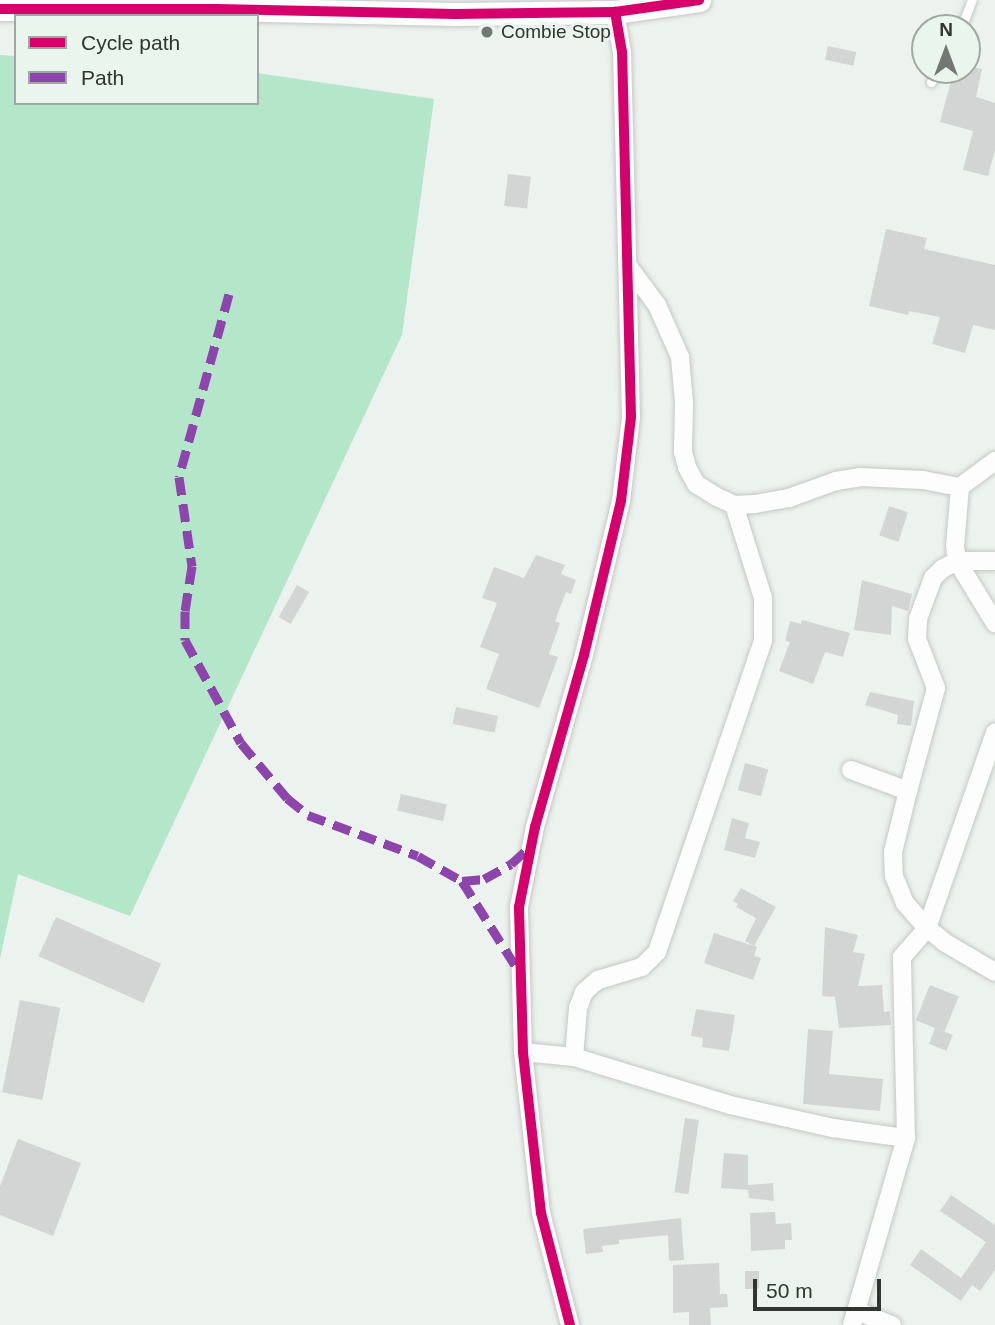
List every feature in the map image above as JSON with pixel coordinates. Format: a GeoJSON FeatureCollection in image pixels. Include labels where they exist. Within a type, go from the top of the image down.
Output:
{"type":"FeatureCollection","features":[{"type":"Feature","properties":{"kind":"street"},"geometry":{"type":"LineString","coordinates":[[2,9],[216,9],[359,14],[615,12],[699,0]]}},
{"type":"Feature","properties":{"kind":"street"},"geometry":{"type":"LineString","coordinates":[[570,1325],[541,1213],[523,1052],[519,907],[535,827],[584,655],[621,501],[631,417],[622,52],[615,12]]}},
{"type":"Feature","properties":{"kind":"street"},"geometry":{"type":"LineString","coordinates":[[628,266],[657,305],[680,357],[684,403],[683,453],[687,467],[696,484],[734,505],[789,498],[836,481],[860,477],[923,480],[960,487],[995,461]]}},
{"type":"Feature","properties":{"kind":"street"},"geometry":{"type":"LineString","coordinates":[[960,487],[955,546],[957,561],[995,623]]}},
{"type":"Feature","properties":{"kind":"street"},"geometry":{"type":"LineString","coordinates":[[574,1057],[579,1008],[584,992],[598,980],[642,967],[657,952],[762,641],[765,622],[761,589],[734,505]]}},
{"type":"Feature","properties":{"kind":"street"},"geometry":{"type":"LineString","coordinates":[[995,561],[957,561],[933,578],[918,619],[917,639],[936,688],[893,852],[894,876],[905,903],[944,942],[995,972]]}},
{"type":"Feature","properties":{"kind":"street"},"geometry":{"type":"LineString","coordinates":[[892,1325],[854,1318],[906,1138],[902,957],[928,928],[995,733]]}},
{"type":"Feature","properties":{"kind":"street"},"geometry":{"type":"LineString","coordinates":[[851,770],[908,791]]}},
{"type":"Feature","properties":{"kind":"street"},"geometry":{"type":"LineString","coordinates":[[523,1052],[574,1057],[730,1105],[833,1128],[906,1138]]}},
{"type":"Feature","properties":{"kind":"green space"},"geometry":{"type":"Polygon","coordinates":[[[0,55],[14,56],[14,105],[259,105],[259,73],[434,99],[402,335],[130,916],[18,874],[0,959],[0,55]]]}},
{"type":"Feature","properties":{"kind":"building"},"geometry":{"type":"Polygon","coordinates":[[[828,46],[856,52],[853,66],[825,60],[828,46]]]}},
{"type":"Feature","properties":{"kind":"building"},"geometry":{"type":"Polygon","coordinates":[[[950,84],[979,84],[976,97],[995,103],[995,150],[988,176],[963,170],[973,131],[940,122],[950,84]]]}},
{"type":"Feature","properties":{"kind":"building"},"geometry":{"type":"Polygon","coordinates":[[[508,174],[531,177],[527,209],[504,206],[508,174]]]}},
{"type":"Feature","properties":{"kind":"building"},"geometry":{"type":"Polygon","coordinates":[[[886,229],[927,238],[924,249],[995,265],[995,330],[973,325],[965,353],[932,344],[940,317],[909,311],[908,315],[869,306],[886,229]]]}},
{"type":"Feature","properties":{"kind":"building"},"geometry":{"type":"Polygon","coordinates":[[[889,506],[908,512],[898,542],[879,535],[889,506]]]}},
{"type":"Feature","properties":{"kind":"building"},"geometry":{"type":"Polygon","coordinates":[[[536,555],[565,565],[561,574],[576,580],[571,594],[566,592],[555,621],[560,623],[549,654],[558,657],[539,708],[486,689],[499,654],[480,647],[497,603],[482,598],[494,567],[524,578],[536,555]]]}},
{"type":"Feature","properties":{"kind":"building"},"geometry":{"type":"Polygon","coordinates":[[[862,580],[912,594],[908,611],[892,606],[891,635],[854,630],[862,580]]]}},
{"type":"Feature","properties":{"kind":"building"},"geometry":{"type":"Polygon","coordinates":[[[297,585],[309,592],[291,624],[278,617],[297,585]]]}},
{"type":"Feature","properties":{"kind":"building"},"geometry":{"type":"Polygon","coordinates":[[[802,620],[850,633],[843,657],[825,652],[813,684],[779,671],[790,642],[785,641],[790,621],[801,624],[802,620]]]}},
{"type":"Feature","properties":{"kind":"building"},"geometry":{"type":"Polygon","coordinates":[[[870,692],[914,701],[911,726],[897,724],[898,715],[865,705],[870,692]]]}},
{"type":"Feature","properties":{"kind":"building"},"geometry":{"type":"Polygon","coordinates":[[[456,707],[498,716],[495,733],[452,724],[456,707]]]}},
{"type":"Feature","properties":{"kind":"building"},"geometry":{"type":"Polygon","coordinates":[[[745,763],[768,769],[761,796],[738,790],[745,763]]]}},
{"type":"Feature","properties":{"kind":"building"},"geometry":{"type":"Polygon","coordinates":[[[401,794],[447,805],[443,821],[397,811],[401,794]]]}},
{"type":"Feature","properties":{"kind":"building"},"geometry":{"type":"Polygon","coordinates":[[[732,818],[749,823],[745,838],[760,842],[755,858],[724,850],[732,818]]]}},
{"type":"Feature","properties":{"kind":"building"},"geometry":{"type":"Polygon","coordinates":[[[741,888],[776,907],[754,946],[745,941],[756,918],[736,907],[738,904],[733,901],[741,888]]]}},
{"type":"Feature","properties":{"kind":"building"},"geometry":{"type":"Polygon","coordinates":[[[56,917],[161,964],[144,1003],[39,956],[56,917]]]}},
{"type":"Feature","properties":{"kind":"building"},"geometry":{"type":"Polygon","coordinates":[[[825,927],[858,935],[853,952],[865,954],[858,986],[882,985],[884,1012],[890,1011],[891,1025],[839,1028],[835,997],[822,996],[825,927]]]}},
{"type":"Feature","properties":{"kind":"building"},"geometry":{"type":"Polygon","coordinates":[[[714,933],[757,947],[754,956],[761,958],[753,980],[704,963],[714,933]]]}},
{"type":"Feature","properties":{"kind":"building"},"geometry":{"type":"Polygon","coordinates":[[[930,985],[959,997],[945,1032],[916,1020],[930,985]]]}},
{"type":"Feature","properties":{"kind":"building"},"geometry":{"type":"Polygon","coordinates":[[[20,1000],[60,1008],[42,1100],[2,1092],[20,1000]]]}},
{"type":"Feature","properties":{"kind":"building"},"geometry":{"type":"Polygon","coordinates":[[[696,1009],[735,1015],[729,1051],[702,1047],[703,1038],[691,1036],[696,1009]]]}},
{"type":"Feature","properties":{"kind":"building"},"geometry":{"type":"Polygon","coordinates":[[[935,1028],[953,1035],[947,1051],[929,1044],[935,1028]]]}},
{"type":"Feature","properties":{"kind":"building"},"geometry":{"type":"Polygon","coordinates":[[[808,1029],[833,1031],[829,1074],[883,1079],[880,1111],[803,1104],[808,1029]]]}},
{"type":"Feature","properties":{"kind":"building"},"geometry":{"type":"Polygon","coordinates":[[[685,1118],[699,1120],[688,1194],[675,1192],[685,1118]]]}},
{"type":"Feature","properties":{"kind":"building"},"geometry":{"type":"Polygon","coordinates":[[[18,1139],[81,1163],[53,1236],[0,1215],[0,1186],[18,1139]]]}},
{"type":"Feature","properties":{"kind":"building"},"geometry":{"type":"Polygon","coordinates":[[[724,1153],[748,1155],[748,1185],[773,1183],[774,1201],[749,1198],[748,1190],[721,1188],[724,1153]]]}},
{"type":"Feature","properties":{"kind":"building"},"geometry":{"type":"Polygon","coordinates":[[[951,1195],[995,1225],[995,1270],[980,1291],[972,1285],[961,1301],[910,1265],[921,1249],[961,1278],[986,1242],[940,1211],[951,1195]]]}},
{"type":"Feature","properties":{"kind":"building"},"geometry":{"type":"Polygon","coordinates":[[[775,1212],[776,1224],[791,1223],[792,1240],[785,1240],[785,1249],[751,1251],[750,1213],[775,1212]]]}},
{"type":"Feature","properties":{"kind":"building"},"geometry":{"type":"Polygon","coordinates":[[[681,1218],[684,1260],[669,1261],[668,1235],[619,1240],[619,1244],[602,1246],[603,1252],[586,1254],[583,1229],[681,1218]]]}},
{"type":"Feature","properties":{"kind":"building"},"geometry":{"type":"Polygon","coordinates":[[[719,1263],[720,1294],[727,1294],[728,1307],[710,1308],[711,1325],[689,1325],[689,1312],[673,1313],[673,1265],[719,1263]]]}},
{"type":"Feature","properties":{"kind":"building"},"geometry":{"type":"Polygon","coordinates":[[[745,1271],[759,1271],[759,1289],[745,1289],[745,1271]]]}},
{"type":"Feature","properties":{"kind":"marked path"},"geometry":{"type":"LineString","coordinates":[[229,294],[179,477],[192,566],[185,611],[185,640],[241,743],[287,798],[308,815],[418,856],[462,881],[484,879],[511,864],[529,848]]}},
{"type":"Feature","properties":{"kind":"marked path"},"geometry":{"type":"LineString","coordinates":[[462,881],[518,970]]}},
{"type":"Feature","properties":{"kind":"cycle path"},"geometry":{"type":"LineString","coordinates":[[0,9],[217,9],[455,14],[615,12],[699,0]]}},
{"type":"Feature","properties":{"kind":"cycle path"},"geometry":{"type":"LineString","coordinates":[[570,1325],[541,1213],[523,1052],[519,907],[535,827],[584,655],[621,501],[631,417],[622,52],[615,12]]}},
{"type":"Feature","properties":{"kind":"place","name":"Combie Stop"},"geometry":{"type":"Point","coordinates":[487,32]}}]}
